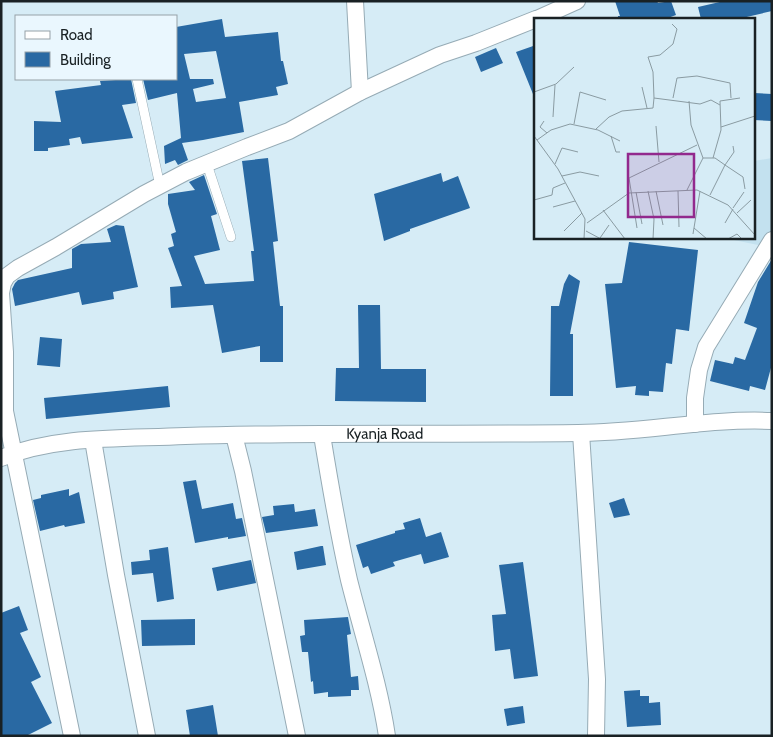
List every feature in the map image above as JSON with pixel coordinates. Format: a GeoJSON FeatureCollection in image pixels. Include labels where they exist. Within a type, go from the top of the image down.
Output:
{"type":"FeatureCollection","features":[{"type":"Feature","properties":{"kind":"street"},"geometry":{"type":"LineString","coordinates":[[355,1],[360,92]]}},
{"type":"Feature","properties":{"kind":"street"},"geometry":{"type":"LineString","coordinates":[[538,18],[577,1]]}},
{"type":"Feature","properties":{"kind":"street"},"geometry":{"type":"LineString","coordinates":[[72,736],[7,456],[5,352],[1,293],[4,276],[56,248],[160,186],[207,164],[289,131],[360,92],[440,55],[534,20]]}},
{"type":"Feature","properties":{"kind":"street"},"geometry":{"type":"LineString","coordinates":[[695,424],[695,398],[699,370],[706,347],[772,240]]}},
{"type":"Feature","properties":{"kind":"street","name":"Kyanja Road"},"geometry":{"type":"LineString","coordinates":[[7,456],[48,444],[93,440],[234,435],[581,433],[695,424],[772,421]]}},
{"type":"Feature","properties":{"kind":"street"},"geometry":{"type":"LineString","coordinates":[[581,433],[597,679],[596,736]]}},
{"type":"Feature","properties":{"kind":"street"},"geometry":{"type":"LineString","coordinates":[[322,434],[333,505],[350,581],[379,690],[387,736]]}},
{"type":"Feature","properties":{"kind":"street"},"geometry":{"type":"LineString","coordinates":[[234,435],[297,736]]}},
{"type":"Feature","properties":{"kind":"street"},"geometry":{"type":"LineString","coordinates":[[93,440],[116,575],[147,736]]}},
{"type":"Feature","properties":{"kind":"lane"},"geometry":{"type":"LineString","coordinates":[[137,80],[160,186]]}},
{"type":"Feature","properties":{"kind":"lane"},"geometry":{"type":"LineString","coordinates":[[207,164],[231,237]]}},
{"type":"Feature","properties":{"kind":"shaded area"},"geometry":{"type":"Polygon","coordinates":[[[772,158],[772,232],[763,246],[729,239],[756,239],[756,161],[772,158]]]}},
{"type":"Feature","properties":{"kind":"building"},"geometry":{"type":"Polygon","coordinates":[[[615,1],[657,1],[658,3],[671,1],[676,15],[668,18],[618,18],[620,16],[615,1]]]}},
{"type":"Feature","properties":{"kind":"building"},"geometry":{"type":"Polygon","coordinates":[[[724,1],[772,1],[772,11],[742,18],[701,18],[698,7],[724,1]]]}},
{"type":"Feature","properties":{"kind":"building"},"geometry":{"type":"Polygon","coordinates":[[[222,19],[225,37],[278,32],[281,61],[283,61],[288,84],[276,87],[278,95],[239,102],[244,132],[182,143],[188,160],[178,165],[175,160],[165,164],[164,146],[181,138],[177,93],[148,100],[143,80],[178,80],[178,27],[222,19]],[[216,51],[184,54],[190,79],[213,79],[214,84],[193,89],[196,102],[226,98],[216,51]]]}},
{"type":"Feature","properties":{"kind":"building"},"geometry":{"type":"Polygon","coordinates":[[[534,46],[534,97],[516,52],[534,46]]]}},
{"type":"Feature","properties":{"kind":"building"},"geometry":{"type":"Polygon","coordinates":[[[496,48],[503,63],[481,72],[475,57],[496,48]]]}},
{"type":"Feature","properties":{"kind":"building"},"geometry":{"type":"Polygon","coordinates":[[[131,80],[136,103],[122,105],[133,138],[82,144],[80,137],[69,139],[70,145],[48,148],[48,151],[34,151],[34,121],[61,122],[55,91],[101,85],[100,81],[131,80]]]}},
{"type":"Feature","properties":{"kind":"building"},"geometry":{"type":"Polygon","coordinates":[[[756,93],[772,94],[772,121],[756,120],[756,93]]]}},
{"type":"Feature","properties":{"kind":"building"},"geometry":{"type":"Polygon","coordinates":[[[268,158],[278,241],[273,242],[280,306],[283,306],[283,362],[260,362],[260,346],[222,353],[213,305],[171,308],[170,287],[182,286],[168,248],[174,246],[171,234],[176,232],[168,204],[168,194],[195,190],[189,182],[204,175],[217,214],[211,216],[220,250],[194,256],[205,284],[254,281],[251,251],[254,251],[242,161],[268,158]]]}},
{"type":"Feature","properties":{"kind":"building"},"geometry":{"type":"Polygon","coordinates":[[[441,173],[443,182],[458,176],[470,208],[410,229],[410,231],[384,241],[374,194],[441,173]]]}},
{"type":"Feature","properties":{"kind":"building"},"geometry":{"type":"Polygon","coordinates":[[[116,225],[124,226],[138,287],[113,292],[114,299],[82,305],[79,292],[15,306],[12,289],[18,280],[72,268],[72,249],[81,244],[111,242],[107,229],[116,225]]]}},
{"type":"Feature","properties":{"kind":"building"},"geometry":{"type":"Polygon","coordinates":[[[629,242],[698,250],[689,331],[676,329],[672,364],[666,363],[663,392],[649,391],[649,396],[635,395],[636,386],[616,388],[605,284],[622,283],[629,242]]]}},
{"type":"Feature","properties":{"kind":"building"},"geometry":{"type":"Polygon","coordinates":[[[772,259],[772,364],[765,390],[750,386],[749,391],[710,381],[715,360],[733,364],[735,357],[745,360],[757,328],[744,323],[758,282],[772,259]]]}},
{"type":"Feature","properties":{"kind":"building"},"geometry":{"type":"Polygon","coordinates":[[[569,274],[580,281],[570,334],[573,334],[573,396],[550,396],[551,306],[559,306],[564,284],[569,274]]]}},
{"type":"Feature","properties":{"kind":"building"},"geometry":{"type":"Polygon","coordinates":[[[358,305],[380,305],[381,369],[426,369],[426,402],[335,401],[336,368],[359,368],[358,305]]]}},
{"type":"Feature","properties":{"kind":"building"},"geometry":{"type":"Polygon","coordinates":[[[40,337],[62,339],[60,367],[37,365],[40,337]]]}},
{"type":"Feature","properties":{"kind":"building"},"geometry":{"type":"Polygon","coordinates":[[[168,386],[170,407],[46,419],[44,398],[168,386]]]}},
{"type":"Feature","properties":{"kind":"building"},"geometry":{"type":"Polygon","coordinates":[[[196,480],[202,509],[233,503],[236,519],[242,518],[246,536],[195,543],[183,482],[196,480]]]}},
{"type":"Feature","properties":{"kind":"building"},"geometry":{"type":"Polygon","coordinates":[[[69,489],[69,496],[79,492],[85,523],[65,527],[64,525],[40,531],[33,500],[41,498],[41,495],[69,489]]]}},
{"type":"Feature","properties":{"kind":"building"},"geometry":{"type":"Polygon","coordinates":[[[624,498],[630,515],[614,518],[609,503],[624,498]]]}},
{"type":"Feature","properties":{"kind":"building"},"geometry":{"type":"Polygon","coordinates":[[[294,504],[295,512],[315,509],[318,526],[266,533],[262,517],[274,515],[273,506],[294,504]]]}},
{"type":"Feature","properties":{"kind":"building"},"geometry":{"type":"Polygon","coordinates":[[[420,518],[426,537],[441,532],[449,557],[424,564],[421,554],[393,562],[395,566],[371,574],[368,566],[363,568],[356,545],[405,529],[403,523],[420,518]]]}},
{"type":"Feature","properties":{"kind":"building"},"geometry":{"type":"Polygon","coordinates":[[[323,546],[326,565],[297,570],[294,552],[323,546]]]}},
{"type":"Feature","properties":{"kind":"building"},"geometry":{"type":"Polygon","coordinates":[[[168,547],[174,599],[157,602],[153,573],[132,575],[131,562],[150,560],[149,550],[168,547]]]}},
{"type":"Feature","properties":{"kind":"building"},"geometry":{"type":"Polygon","coordinates":[[[251,560],[256,583],[217,591],[212,568],[251,560]]]}},
{"type":"Feature","properties":{"kind":"building"},"geometry":{"type":"Polygon","coordinates":[[[523,562],[538,676],[514,679],[510,649],[495,651],[492,615],[506,614],[499,565],[523,562]]]}},
{"type":"Feature","properties":{"kind":"building"},"geometry":{"type":"Polygon","coordinates":[[[19,606],[28,630],[20,633],[41,677],[31,682],[52,723],[26,736],[1,736],[1,613],[19,606]]]}},
{"type":"Feature","properties":{"kind":"building"},"geometry":{"type":"Polygon","coordinates":[[[348,617],[351,634],[347,635],[351,677],[358,676],[359,690],[351,690],[351,696],[328,697],[328,692],[314,694],[308,652],[302,652],[300,636],[305,635],[304,620],[348,617]]]}},
{"type":"Feature","properties":{"kind":"building"},"geometry":{"type":"Polygon","coordinates":[[[195,619],[195,645],[142,646],[141,620],[195,619]]]}},
{"type":"Feature","properties":{"kind":"building"},"geometry":{"type":"Polygon","coordinates":[[[640,690],[640,696],[649,696],[649,703],[660,702],[661,725],[627,727],[624,691],[640,690]]]}},
{"type":"Feature","properties":{"kind":"building"},"geometry":{"type":"Polygon","coordinates":[[[213,705],[218,736],[190,736],[186,710],[213,705]]]}},
{"type":"Feature","properties":{"kind":"building"},"geometry":{"type":"Polygon","coordinates":[[[523,706],[525,723],[507,726],[504,709],[523,706]]]}}]}
